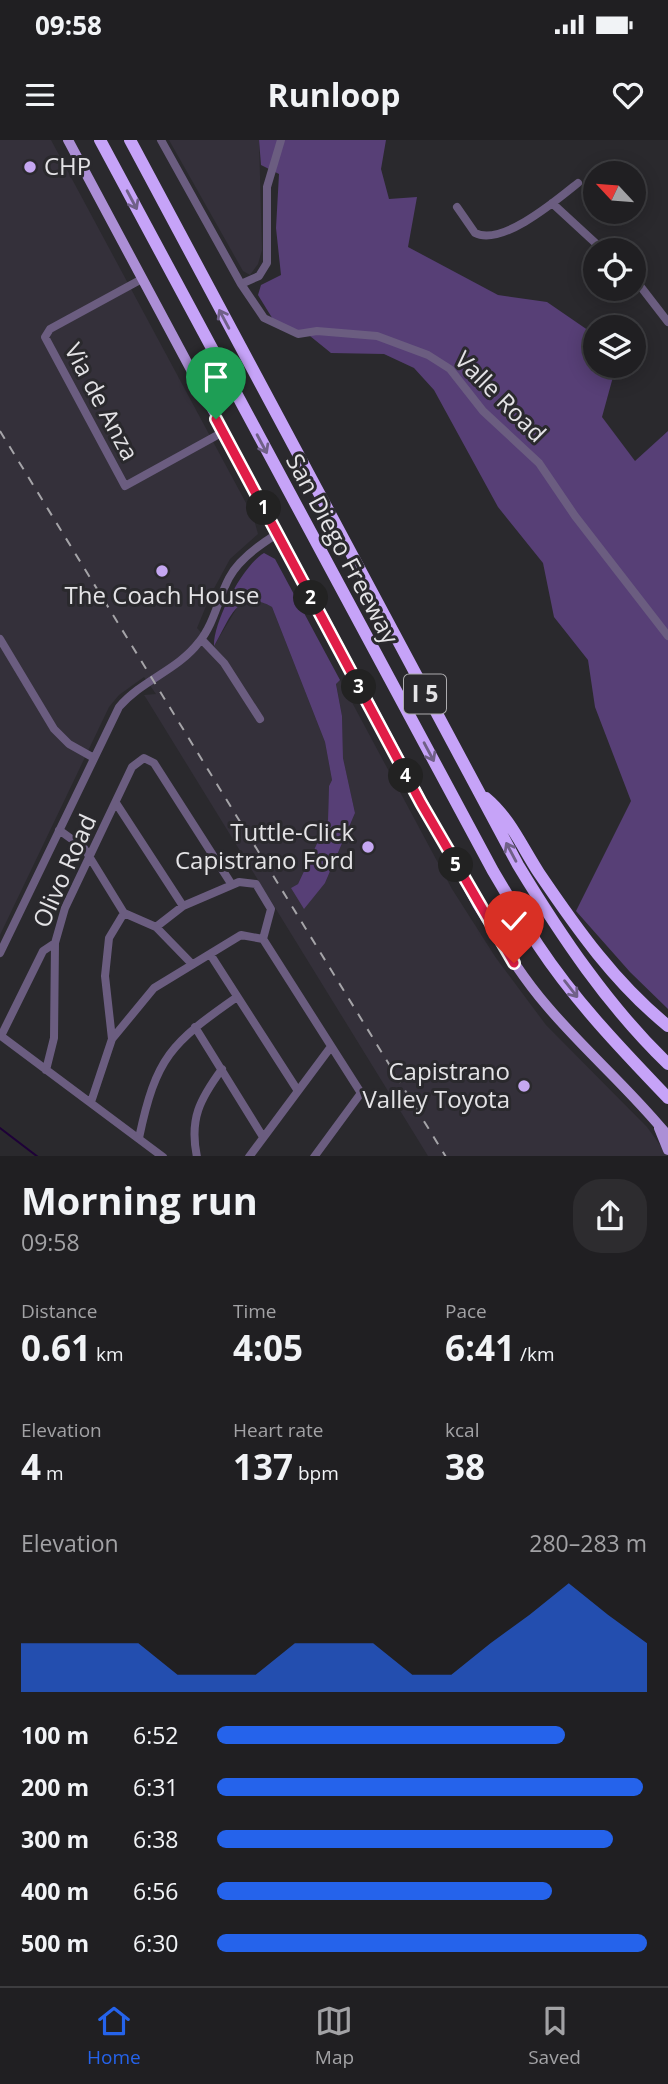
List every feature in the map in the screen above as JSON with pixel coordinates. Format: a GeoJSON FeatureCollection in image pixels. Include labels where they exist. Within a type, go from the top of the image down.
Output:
{"type":"FeatureCollection","features":[{"type":"Feature","properties":{"kind":"highway","name":"San Diego Freeway"},"geometry":{"type":"LineString","coordinates":[[100,140],[493,871],[538,946],[569,987],[592,1016],[668,1098]]}},
{"type":"Feature","properties":{"kind":"highway","name":"San Diego Freeway"},"geometry":{"type":"LineString","coordinates":[[130,140],[524,876],[580,962],[626,1019],[668,1064]]}},
{"type":"Feature","properties":{"kind":"highway"},"geometry":{"type":"LineString","coordinates":[[479,792],[502,812],[530,860],[592,947],[622,984],[668,1026]]}},
{"type":"Feature","properties":{"kind":"main road"},"geometry":{"type":"LineString","coordinates":[[68,140],[140,280],[421,803],[505,950],[549,1008],[668,1134]]}},
{"type":"Feature","properties":{"kind":"main road"},"geometry":{"type":"LineString","coordinates":[[658,1124],[668,1150]]}},
{"type":"Feature","properties":{"kind":"street","name":"Valle Road"},"geometry":{"type":"LineString","coordinates":[[161,140],[257,311],[271,324],[298,334],[317,331],[377,336],[428,355],[450,369],[483,411],[544,470],[575,516],[668,636]]}},
{"type":"Feature","properties":{"kind":"street"},"geometry":{"type":"LineString","coordinates":[[241,284],[259,276],[268,263],[267,187],[281,140]]}},
{"type":"Feature","properties":{"kind":"street"},"geometry":{"type":"LineString","coordinates":[[457,207],[469,226],[480,236],[522,225],[579,183]]}},
{"type":"Feature","properties":{"kind":"street"},"geometry":{"type":"LineString","coordinates":[[552,204],[590,238]]}},
{"type":"Feature","properties":{"kind":"street","name":"Via de Anza"},"geometry":{"type":"LineString","coordinates":[[140,280],[50,330],[45,337],[90,424],[125,486],[223,432]]}},
{"type":"Feature","properties":{"kind":"street"},"geometry":{"type":"LineString","coordinates":[[646,294],[668,322]]}},
{"type":"Feature","properties":{"kind":"street"},"geometry":{"type":"LineString","coordinates":[[0,953],[119,707],[128,696],[180,662],[202,640],[230,576],[252,552],[277,534]]}},
{"type":"Feature","properties":{"kind":"street"},"geometry":{"type":"LineString","coordinates":[[0,639],[54,729],[69,744],[94,758]]}},
{"type":"Feature","properties":{"kind":"street"},"geometry":{"type":"LineString","coordinates":[[202,640],[224,663],[260,719]]}},
{"type":"Feature","properties":{"kind":"street","name":"Olivo Road"},"geometry":{"type":"LineString","coordinates":[[1,1036],[43,951],[55,943],[65,908],[132,767],[144,758],[154,762],[232,885]]}},
{"type":"Feature","properties":{"kind":"street"},"geometry":{"type":"LineString","coordinates":[[116,803],[184,906]]}},
{"type":"Feature","properties":{"kind":"street"},"geometry":{"type":"LineString","coordinates":[[59,830],[84,848],[124,913],[156,927],[191,963]]}},
{"type":"Feature","properties":{"kind":"street"},"geometry":{"type":"LineString","coordinates":[[156,927],[184,906],[239,881],[256,884],[271,909],[263,939],[360,1093],[315,1156]]}},
{"type":"Feature","properties":{"kind":"street"},"geometry":{"type":"LineString","coordinates":[[112,1040],[106,976],[109,938],[124,913]]}},
{"type":"Feature","properties":{"kind":"street"},"geometry":{"type":"LineString","coordinates":[[91,1102],[112,1040],[154,988],[191,963],[241,935],[263,939]]}},
{"type":"Feature","properties":{"kind":"street"},"geometry":{"type":"LineString","coordinates":[[46,1070],[54,1038],[55,943]]}},
{"type":"Feature","properties":{"kind":"street"},"geometry":{"type":"LineString","coordinates":[[210,954],[298,1091]]}},
{"type":"Feature","properties":{"kind":"street"},"geometry":{"type":"LineString","coordinates":[[139,1138],[148,1095],[170,1050],[195,1027],[237,997]]}},
{"type":"Feature","properties":{"kind":"street"},"geometry":{"type":"LineString","coordinates":[[195,1027],[263,1137]]}},
{"type":"Feature","properties":{"kind":"street"},"geometry":{"type":"LineString","coordinates":[[1,1036],[162,1156]]}},
{"type":"Feature","properties":{"kind":"street"},"geometry":{"type":"LineString","coordinates":[[250,1156],[330,1048]]}},
{"type":"Feature","properties":{"kind":"street"},"geometry":{"type":"LineString","coordinates":[[197,1156],[195,1122],[202,1096],[222,1069]]}},
{"type":"Feature","properties":{"kind":"shaded area"},"geometry":{"type":"Polygon","coordinates":[[[0,140],[51,140],[253,516],[258,534],[230,559],[197,628],[214,646],[238,606],[248,599],[258,599],[272,607],[325,742],[332,780],[329,786],[328,820],[298,884],[291,888],[325,883],[355,813],[343,758],[342,716],[336,683],[340,680],[452,889],[496,958],[546,1025],[647,1127],[668,1156],[428,1156],[144,695],[156,694],[144,677],[119,695],[109,707],[0,935],[0,140]]]}},
{"type":"Feature","properties":{"kind":"shaded area"},"geometry":{"type":"Polygon","coordinates":[[[169,140],[259,140],[262,250],[258,264],[250,275],[243,271],[169,140]]]}},
{"type":"Feature","properties":{"kind":"shaded area"},"geometry":{"type":"Polygon","coordinates":[[[259,140],[386,140],[381,169],[389,199],[417,197],[408,247],[498,295],[547,302],[583,327],[583,378],[613,378],[602,417],[635,461],[668,431],[668,1009],[630,972],[576,911],[631,801],[595,707],[588,660],[554,617],[543,563],[498,507],[434,390],[414,368],[384,354],[331,353],[310,336],[274,321],[258,295],[261,285],[281,275],[276,228],[279,174],[261,165],[259,140]]]}},
{"type":"Feature","properties":{"kind":"shaded area"},"geometry":{"type":"Polygon","coordinates":[[[264,553],[275,559],[340,680],[336,684],[342,716],[343,758],[355,813],[325,883],[304,909],[291,888],[298,884],[328,820],[329,786],[332,780],[325,742],[272,607],[260,602],[242,603],[230,617],[214,646],[218,623],[231,595],[247,569],[264,553]]]}},
{"type":"Feature","properties":{"kind":"waterway"},"geometry":{"type":"LineString","coordinates":[[0,1128],[37,1156]]}},
{"type":"Feature","properties":{"kind":"railway"},"geometry":{"type":"LineString","coordinates":[[0,431],[445,1156]]}},
{"type":"Feature","properties":{"kind":"place","name":"CHP"},"geometry":{"type":"Point","coordinates":[30,167]}},
{"type":"Feature","properties":{"kind":"place","name":"The Coach House"},"geometry":{"type":"Point","coordinates":[162,571]}},
{"type":"Feature","properties":{"kind":"place","name":"Tuttle-Click Capistrano Ford"},"geometry":{"type":"Point","coordinates":[368,847]}},
{"type":"Feature","properties":{"kind":"place","name":"Capistrano Valley Toyota"},"geometry":{"type":"Point","coordinates":[524,1086]}},
{"type":"Feature","properties":{"kind":"route"},"geometry":{"type":"LineString","coordinates":[[216,419],[421,803],[477,904],[514,963]]}}]}
